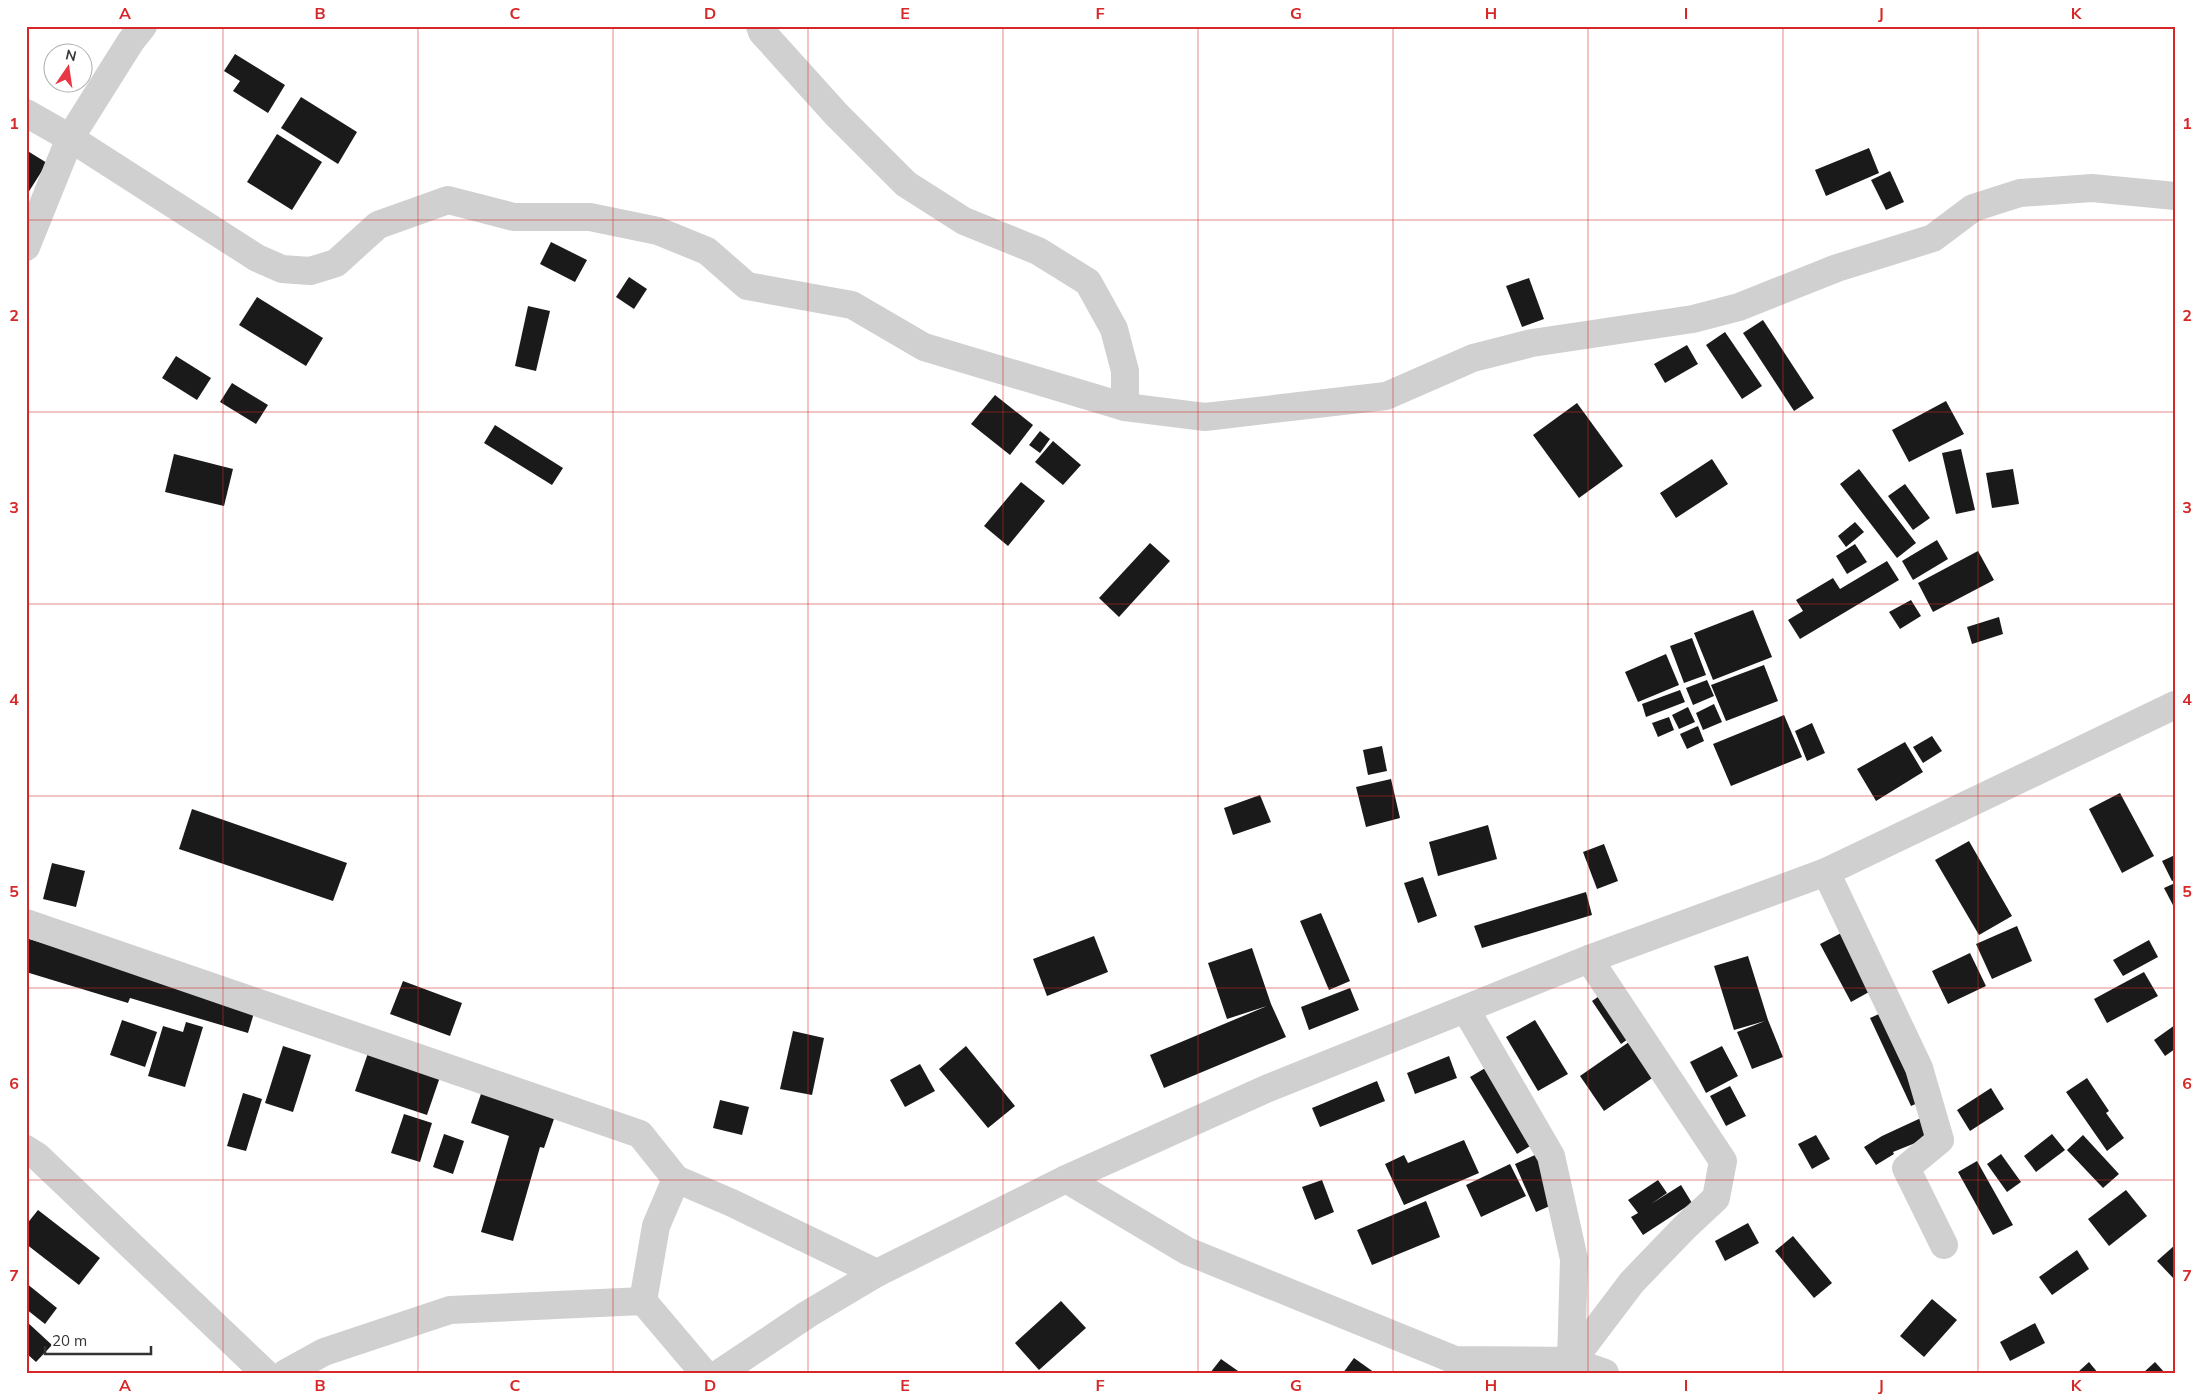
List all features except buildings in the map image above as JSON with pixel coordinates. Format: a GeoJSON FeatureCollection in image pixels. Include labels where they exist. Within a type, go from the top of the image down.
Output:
{"type":"FeatureCollection","features":[{"type":"Feature","properties":{"kind":"street"},"geometry":{"type":"LineString","coordinates":[[26,246],[70,138],[130,41],[143,26]]}},
{"type":"Feature","properties":{"kind":"street"},"geometry":{"type":"LineString","coordinates":[[760,26],[762,32],[836,114],[906,184],[964,221],[1038,251],[1088,282],[1114,329],[1125,370],[1125,407]]}},
{"type":"Feature","properties":{"kind":"street"},"geometry":{"type":"LineString","coordinates":[[26,113],[70,138],[257,258],[282,269],[310,271],[336,263],[378,225],[448,200],[514,217],[590,217],[658,231],[707,250],[747,286],[852,305],[924,346],[1125,407],[1205,417],[1386,396],[1473,358],[1532,343],[1693,319],[1739,307],[1837,268],[1933,238],[1973,208],[2020,194],[2092,188],[2175,196]]}},
{"type":"Feature","properties":{"kind":"street"},"geometry":{"type":"LineString","coordinates":[[720,1373],[808,1314],[877,1273],[1066,1179],[1266,1089],[1590,959],[1826,872],[2175,705]]}},
{"type":"Feature","properties":{"kind":"street"},"geometry":{"type":"LineString","coordinates":[[1826,872],[1920,1068],[1940,1140],[1906,1168],[1944,1246]]}},
{"type":"Feature","properties":{"kind":"street"},"geometry":{"type":"LineString","coordinates":[[26,923],[640,1134],[676,1179],[732,1203],[877,1273]]}},
{"type":"Feature","properties":{"kind":"street"},"geometry":{"type":"LineString","coordinates":[[1567,1367],[1632,1282],[1716,1198],[1723,1161],[1590,959]]}},
{"type":"Feature","properties":{"kind":"street"},"geometry":{"type":"LineString","coordinates":[[1466,1010],[1551,1156],[1574,1259],[1567,1367]]}},
{"type":"Feature","properties":{"kind":"street"},"geometry":{"type":"LineString","coordinates":[[30,1159],[265,1373]]}},
{"type":"Feature","properties":{"kind":"street"},"geometry":{"type":"LineString","coordinates":[[643,1301],[656,1226],[676,1179]]}},
{"type":"Feature","properties":{"kind":"street"},"geometry":{"type":"LineString","coordinates":[[1066,1179],[1187,1251],[1455,1360],[1567,1367],[1605,1373]]}},
{"type":"Feature","properties":{"kind":"street"},"geometry":{"type":"LineString","coordinates":[[286,1373],[324,1352],[450,1310],[643,1301]]}},
{"type":"Feature","properties":{"kind":"street"},"geometry":{"type":"LineString","coordinates":[[643,1301],[704,1373]]}}]}
